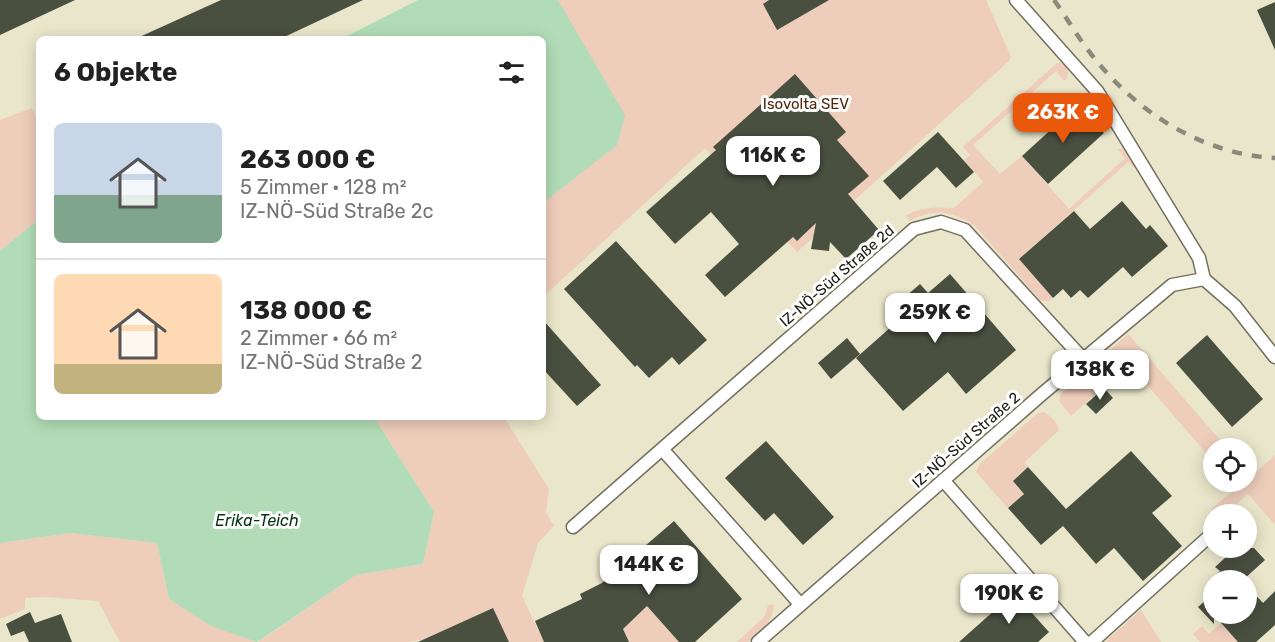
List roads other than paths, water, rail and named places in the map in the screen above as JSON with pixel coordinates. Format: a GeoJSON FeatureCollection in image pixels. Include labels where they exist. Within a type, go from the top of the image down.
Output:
{"type":"FeatureCollection","features":[{"type":"Feature","properties":{"kind":"street"},"geometry":{"type":"LineString","coordinates":[[1016,0],[1097,91],[1199,258],[1204,279],[1235,306],[1275,357]]}},
{"type":"Feature","properties":{"kind":"street","name":"IZ-NÖ-Süd Straße 2d"},"geometry":{"type":"LineString","coordinates":[[573,527],[914,229],[940,222],[965,230],[1084,360]]}},
{"type":"Feature","properties":{"kind":"street","name":"IZ-NÖ-Süd Straße 2"},"geometry":{"type":"LineString","coordinates":[[758,642],[943,480],[1172,285],[1204,279]]}},
{"type":"Feature","properties":{"kind":"street"},"geometry":{"type":"LineString","coordinates":[[662,449],[800,604]]}},
{"type":"Feature","properties":{"kind":"street"},"geometry":{"type":"LineString","coordinates":[[943,480],[1085,642]]}},
{"type":"Feature","properties":{"kind":"street"},"geometry":{"type":"LineString","coordinates":[[1092,642],[1203,542]]}},
{"type":"Feature","properties":{"kind":"water"},"geometry":{"type":"Polygon","coordinates":[[[418,0],[558,0],[625,115],[617,145],[546,201],[546,36],[347,36],[418,0]]]}},
{"type":"Feature","properties":{"kind":"water","name":"Erika-Teich"},"geometry":{"type":"Polygon","coordinates":[[[36,221],[36,420],[376,420],[434,512],[423,564],[356,575],[257,642],[211,626],[169,599],[157,543],[70,533],[0,543],[0,251],[36,221]]]}},
{"type":"Feature","properties":{"kind":"railway"},"geometry":{"type":"LineString","coordinates":[[1054,0],[1103,68],[1145,108],[1168,124],[1219,148],[1247,155],[1275,158]]}},
{"type":"Feature","properties":{"kind":"park label","name":"Isovolta SEV"},"geometry":{"type":"Point","coordinates":[806,104]}}]}
